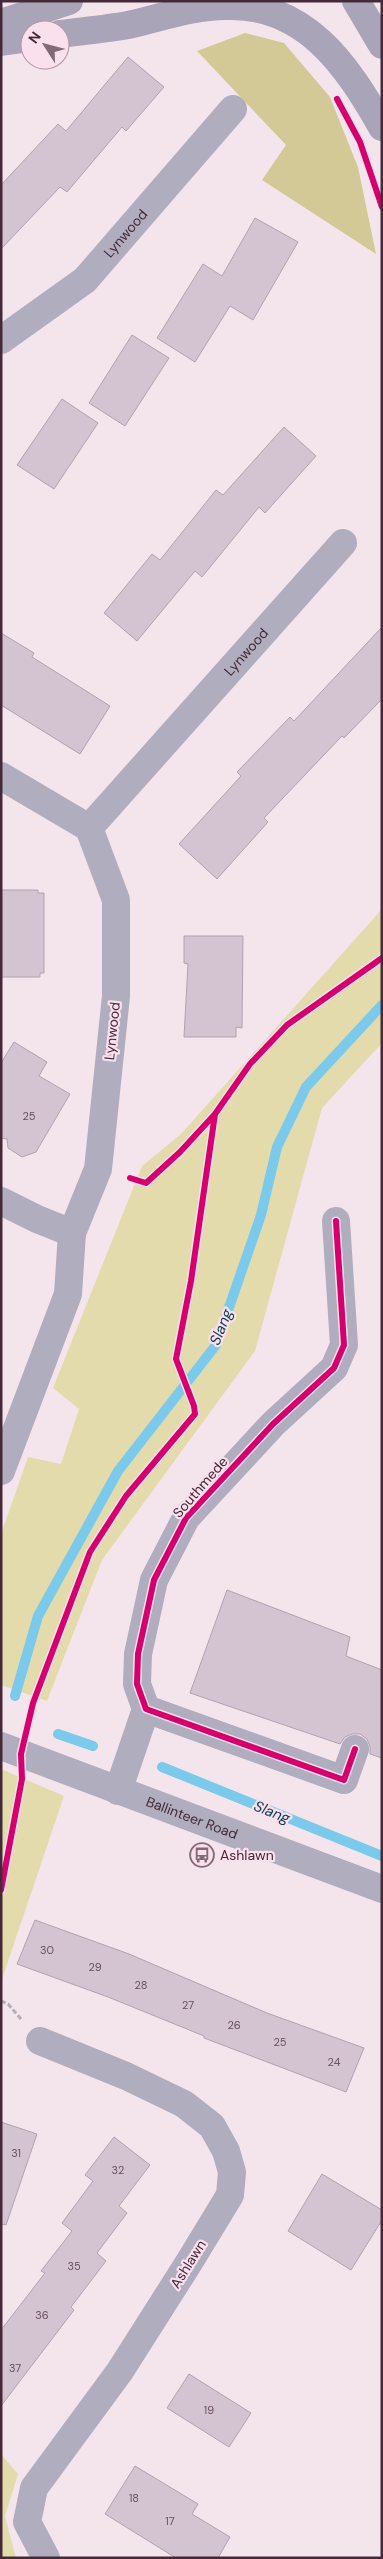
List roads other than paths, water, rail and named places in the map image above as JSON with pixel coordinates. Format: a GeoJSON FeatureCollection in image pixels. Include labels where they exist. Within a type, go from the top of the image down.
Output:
{"type":"FeatureCollection","features":[{"type":"Feature","properties":{"kind":"main road"},"geometry":{"type":"LineString","coordinates":[[1,24],[69,1]]}},
{"type":"Feature","properties":{"kind":"main road"},"geometry":{"type":"LineString","coordinates":[[356,1],[382,45]]}},
{"type":"Feature","properties":{"kind":"main road"},"geometry":{"type":"LineString","coordinates":[[70,33],[126,25],[193,10],[225,6],[260,8],[290,19],[317,38],[343,67],[367,100],[382,127]]}},
{"type":"Feature","properties":{"kind":"main road"},"geometry":{"type":"LineString","coordinates":[[1,42],[20,39]]}},
{"type":"Feature","properties":{"kind":"street","name":"Lynwood"},"geometry":{"type":"LineString","coordinates":[[1,340],[85,280],[233,109]]}},
{"type":"Feature","properties":{"kind":"street","name":"Lynwood"},"geometry":{"type":"LineString","coordinates":[[1,1471],[68,1294],[72,1233],[98,1169],[116,996],[116,900],[89,828],[343,542]]}},
{"type":"Feature","properties":{"kind":"street"},"geometry":{"type":"LineString","coordinates":[[1,776],[89,828]]}},
{"type":"Feature","properties":{"kind":"street"},"geometry":{"type":"LineString","coordinates":[[1,1201],[37,1219],[72,1233]]}},
{"type":"Feature","properties":{"kind":"street","name":"Southmede"},"geometry":{"type":"LineString","coordinates":[[146,1709],[137,1684],[138,1654],[154,1580],[186,1518],[273,1424],[334,1368],[344,1345],[336,1221]]}},
{"type":"Feature","properties":{"kind":"street"},"geometry":{"type":"LineString","coordinates":[[118,1791],[146,1709],[344,1780],[355,1749]]}},
{"type":"Feature","properties":{"kind":"street","name":"Ballinteer Road"},"geometry":{"type":"LineString","coordinates":[[5,1748],[382,1889]]}},
{"type":"Feature","properties":{"kind":"street","name":"Ashlawn"},"geometry":{"type":"LineString","coordinates":[[40,2041],[126,2076],[184,2104],[212,2126],[226,2151],[232,2172],[230,2196],[193,2256],[120,2371],[34,2488],[27,2522],[46,2558]]}},
{"type":"Feature","properties":{"kind":"waterway","name":"Slang"},"geometry":{"type":"LineString","coordinates":[[15,1696],[38,1616],[118,1471],[216,1345],[261,1215],[277,1147],[306,1087],[382,1005]]}},
{"type":"Feature","properties":{"kind":"waterway","name":"Slang"},"geometry":{"type":"LineString","coordinates":[[58,1734],[93,1746]]}},
{"type":"Feature","properties":{"kind":"waterway","name":"Slang"},"geometry":{"type":"LineString","coordinates":[[162,1767],[382,1856]]}},
{"type":"Feature","properties":{"kind":"place","name":"Ashlawn"},"geometry":{"type":"Point","coordinates":[202,1855]}}]}
